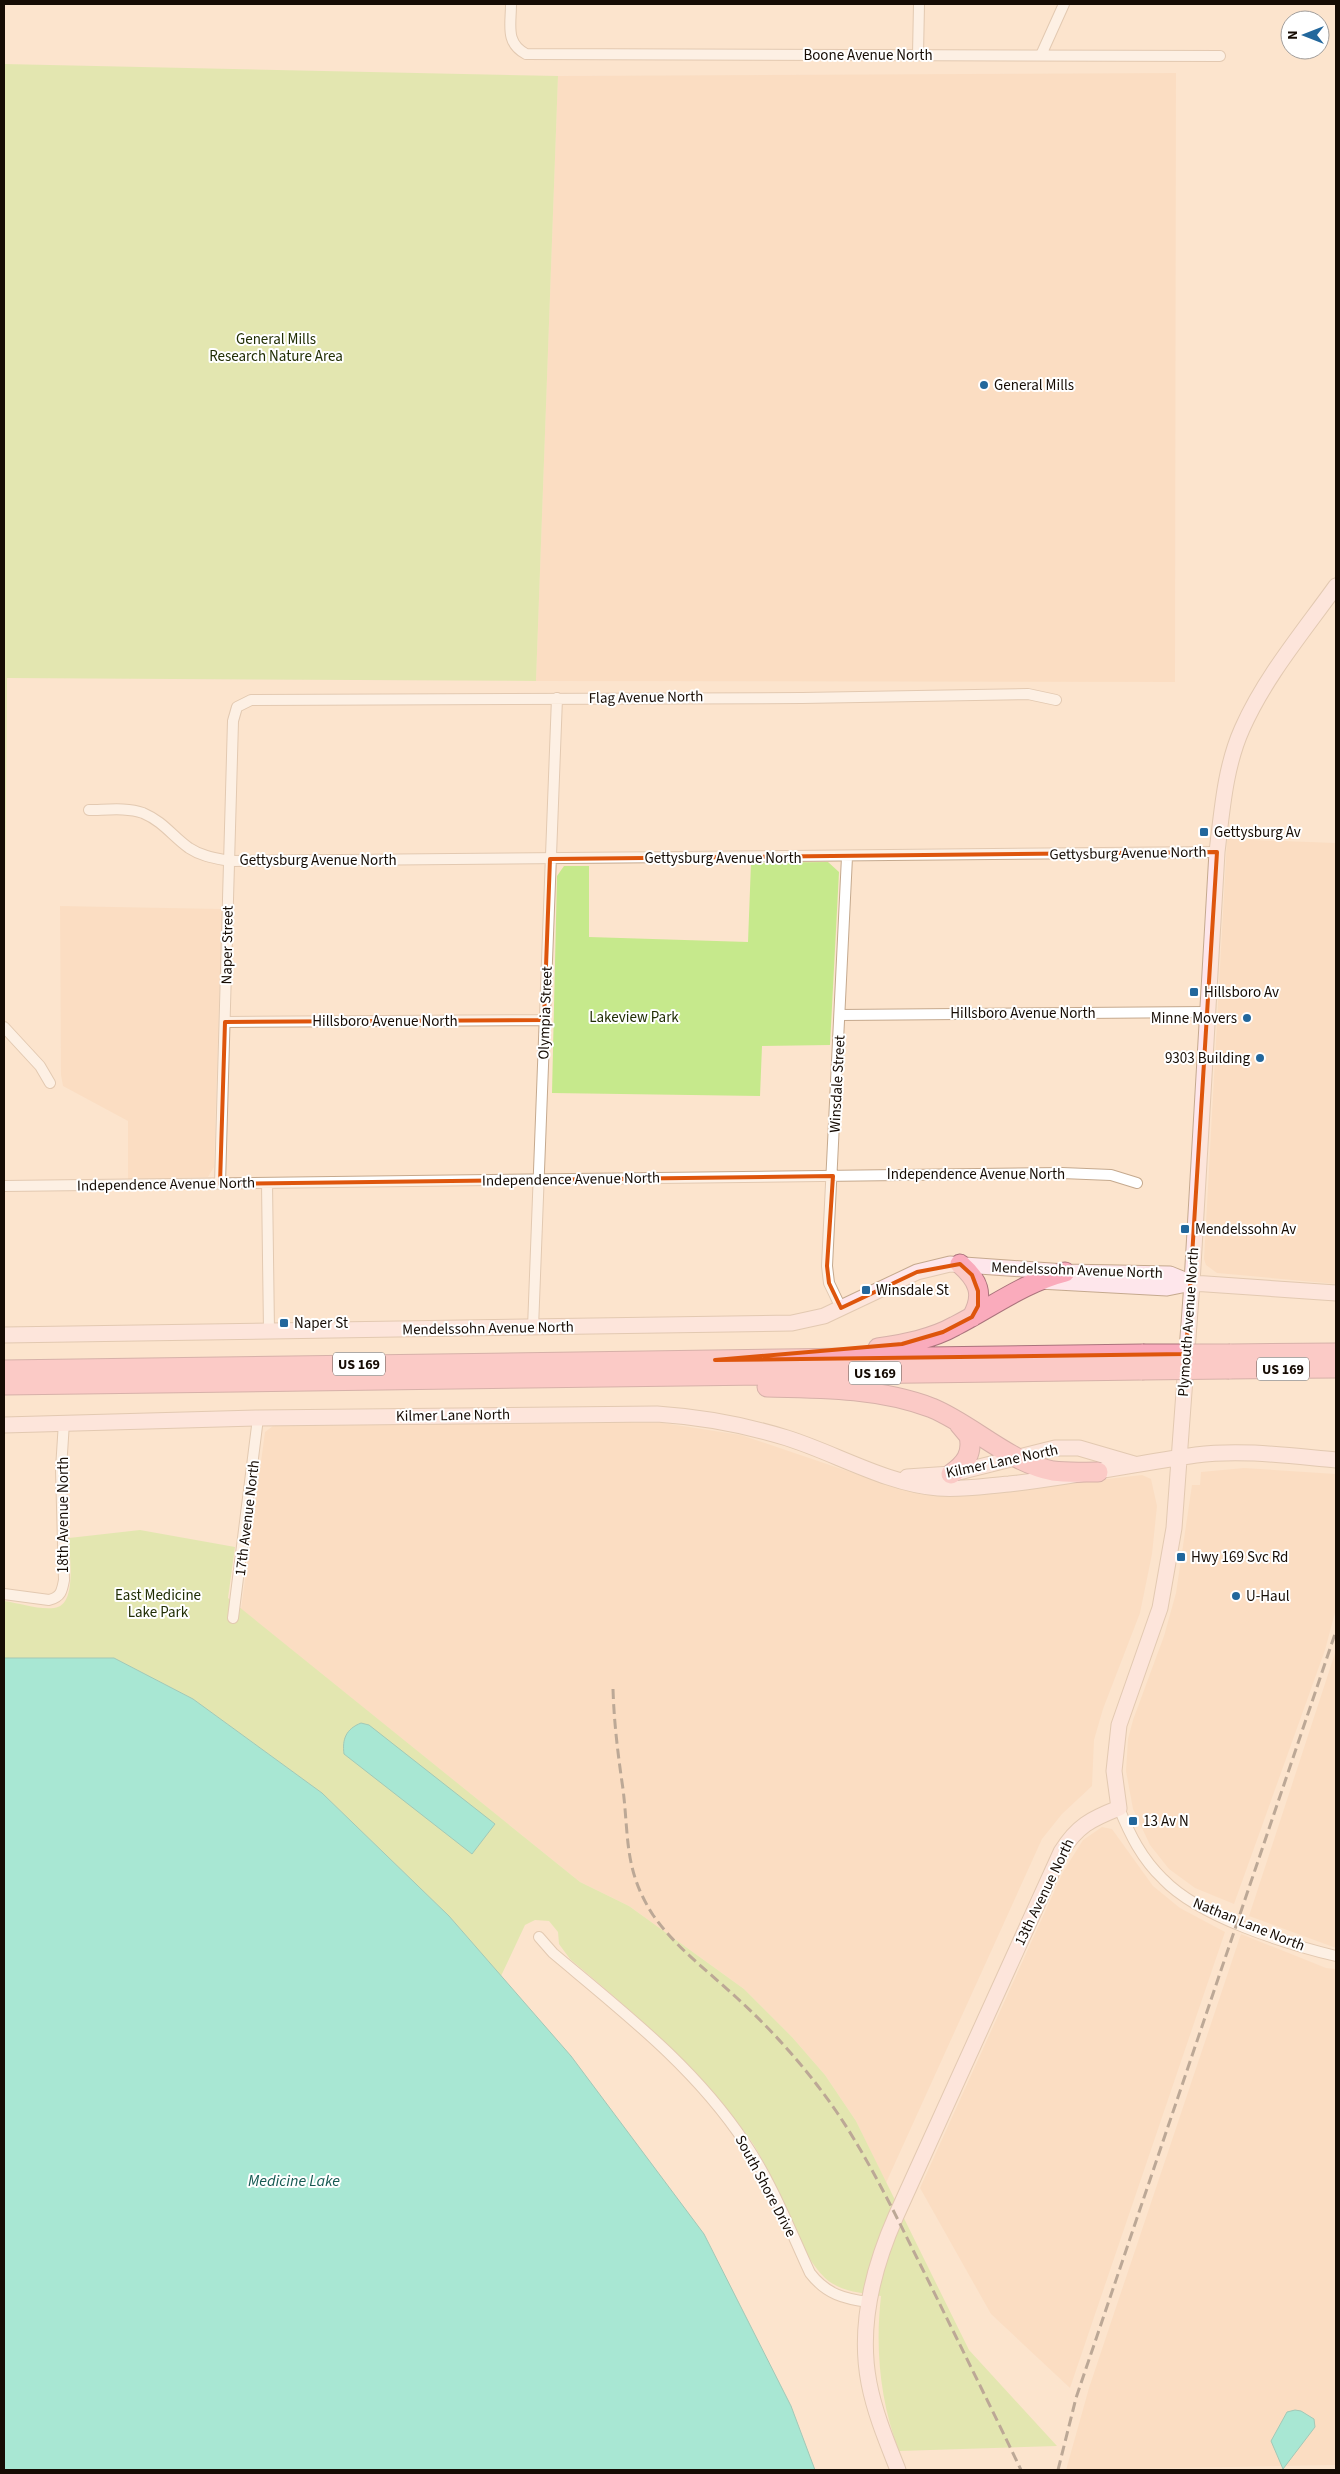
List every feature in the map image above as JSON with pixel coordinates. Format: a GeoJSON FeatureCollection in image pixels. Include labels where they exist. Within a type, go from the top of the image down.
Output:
{"type":"FeatureCollection","features":[{"type":"Feature","properties":{"kind":"highway"},"geometry":{"type":"LineString","coordinates":[[960,1264],[972,1275],[978,1291],[978,1306],[972,1316]]}},
{"type":"Feature","properties":{"kind":"highway"},"geometry":{"type":"LineString","coordinates":[[715,1360],[876,1348],[902,1344],[943,1332],[1038,1280],[1065,1272]]}},
{"type":"Feature","properties":{"kind":"highway","name":"US 169"},"geometry":{"type":"LineString","coordinates":[[4,1370],[715,1360],[1230,1361],[1336,1353]]}},
{"type":"Feature","properties":{"kind":"highway","name":"US 169"},"geometry":{"type":"LineString","coordinates":[[1230,1361],[1336,1368]]}},
{"type":"Feature","properties":{"kind":"highway","name":"US 169"},"geometry":{"type":"LineString","coordinates":[[4,1385],[608,1377],[1142,1362]]}},
{"type":"Feature","properties":{"kind":"highway"},"geometry":{"type":"LineString","coordinates":[[608,1377],[702,1385],[810,1388],[881,1394],[916,1402],[954,1420],[1017,1457],[1053,1471],[1098,1472]]}},
{"type":"Feature","properties":{"kind":"highway"},"geometry":{"type":"LineString","coordinates":[[950,1474],[966,1461],[971,1444],[965,1430],[954,1420]]}},
{"type":"Feature","properties":{"kind":"street","name":"Boone Avenue North"},"geometry":{"type":"LineString","coordinates":[[511,4],[511,40],[517,49],[526,54],[1220,56]]}},
{"type":"Feature","properties":{"kind":"street"},"geometry":{"type":"LineString","coordinates":[[918,55],[919,4]]}},
{"type":"Feature","properties":{"kind":"street"},"geometry":{"type":"LineString","coordinates":[[1041,55],[1064,4]]}},
{"type":"Feature","properties":{"kind":"street","name":"Plymouth Avenue North"},"geometry":{"type":"LineString","coordinates":[[1178,1459],[1192,1284],[1217,852],[1225,788],[1241,730],[1269,680],[1336,586]]}},
{"type":"Feature","properties":{"kind":"street","name":"Flag Avenue North"},"geometry":{"type":"LineString","coordinates":[[237,707],[250,700],[802,698],[1028,694],[1056,700]]}},
{"type":"Feature","properties":{"kind":"street","name":"Olympia Street"},"geometry":{"type":"LineString","coordinates":[[533,1328],[557,698]]}},
{"type":"Feature","properties":{"kind":"street","name":"Naper Street"},"geometry":{"type":"LineString","coordinates":[[220,1184],[232,721],[237,707]]}},
{"type":"Feature","properties":{"kind":"street","name":"Gettysburg Avenue North"},"geometry":{"type":"LineString","coordinates":[[89,810],[141,812],[165,825],[188,847],[208,857],[229,861],[847,857],[1217,852]]}},
{"type":"Feature","properties":{"kind":"street","name":"Winsdale Street"},"geometry":{"type":"LineString","coordinates":[[841,1308],[829,1283],[827,1266],[833,1176],[847,857]]}},
{"type":"Feature","properties":{"kind":"street","name":"Hillsboro Avenue North"},"geometry":{"type":"LineString","coordinates":[[840,1015],[1207,1012]]}},
{"type":"Feature","properties":{"kind":"street","name":"Hillsboro Avenue North"},"geometry":{"type":"LineString","coordinates":[[225,1022],[544,1020]]}},
{"type":"Feature","properties":{"kind":"street"},"geometry":{"type":"LineString","coordinates":[[4,1027],[40,1066],[50,1083]]}},
{"type":"Feature","properties":{"kind":"street","name":"Independence Avenue North"},"geometry":{"type":"LineString","coordinates":[[4,1186],[1062,1174],[1111,1175],[1137,1183]]}},
{"type":"Feature","properties":{"kind":"street"},"geometry":{"type":"LineString","coordinates":[[267,1183],[269,1332]]}},
{"type":"Feature","properties":{"kind":"street","name":"Mendelssohn Avenue North"},"geometry":{"type":"LineString","coordinates":[[4,1335],[792,1323],[824,1316],[917,1272],[960,1264],[1065,1272],[1170,1274],[1192,1284]]}},
{"type":"Feature","properties":{"kind":"street","name":"Mendelssohn Avenue North"},"geometry":{"type":"LineString","coordinates":[[960,1264],[1062,1284],[1166,1288],[1192,1284],[1336,1293]]}},
{"type":"Feature","properties":{"kind":"street","name":"Kilmer Lane North"},"geometry":{"type":"LineString","coordinates":[[4,1425],[64,1422],[628,1412],[675,1415],[717,1421],[787,1438],[872,1471],[927,1487],[968,1488],[1098,1472],[1196,1455],[1264,1454],[1336,1460]]}},
{"type":"Feature","properties":{"kind":"street","name":"17th Avenue North"},"geometry":{"type":"LineString","coordinates":[[233,1618],[258,1418]]}},
{"type":"Feature","properties":{"kind":"street","name":"18th Avenue North"},"geometry":{"type":"LineString","coordinates":[[4,1594],[49,1600],[57,1598],[62,1593],[64,1580],[61,1469],[64,1422]]}},
{"type":"Feature","properties":{"kind":"street","name":"Kilmer Lane North"},"geometry":{"type":"LineString","coordinates":[[893,1477],[950,1474],[1055,1448],[1079,1448],[1137,1465]]}},
{"type":"Feature","properties":{"kind":"street"},"geometry":{"type":"LineString","coordinates":[[1119,1808],[1114,1771],[1119,1725],[1160,1608],[1174,1528],[1178,1459]]}},
{"type":"Feature","properties":{"kind":"street","name":"Nathan Lane North"},"geometry":{"type":"LineString","coordinates":[[1119,1808],[1133,1840],[1145,1859],[1164,1880],[1183,1896],[1239,1923],[1307,1949],[1336,1956]]}},
{"type":"Feature","properties":{"kind":"street","name":"13th Avenue North"},"geometry":{"type":"LineString","coordinates":[[869,2302],[880,2255],[894,2220],[1061,1852],[1077,1829],[1097,1816],[1119,1808]]}},
{"type":"Feature","properties":{"kind":"street","name":"South Shore Drive"},"geometry":{"type":"LineString","coordinates":[[539,1936],[553,1953],[682,2065],[716,2105],[746,2144],[810,2273],[817,2283],[837,2296],[848,2300],[869,2302]]}},
{"type":"Feature","properties":{"kind":"street"},"geometry":{"type":"LineString","coordinates":[[869,2302],[866,2349],[869,2382],[876,2412],[898,2470]]}},
{"type":"Feature","properties":{"kind":"highlighted area"},"geometry":{"type":"Polygon","coordinates":[[[1217,852],[1186,1354],[715,1360],[902,1344],[943,1332],[972,1317],[978,1306],[978,1291],[972,1275],[960,1264],[917,1272],[841,1308],[829,1283],[827,1266],[833,1176],[220,1184],[225,1022],[544,1020],[550,859],[1217,852]]]}},
{"type":"Feature","properties":{"kind":"shaded area"},"geometry":{"type":"Polygon","coordinates":[[[1176,73],[1175,682],[536,681],[558,76],[1176,73]]]}},
{"type":"Feature","properties":{"kind":"shaded area"},"geometry":{"type":"Polygon","coordinates":[[[1227,839],[1336,843],[1336,1284],[1217,1273],[1206,1265],[1204,1259],[1227,839]]]}},
{"type":"Feature","properties":{"kind":"shaded area"},"geometry":{"type":"Polygon","coordinates":[[[60,906],[222,909],[214,1167],[208,1177],[128,1179],[128,1121],[63,1086],[61,1075],[60,906]]]}},
{"type":"Feature","properties":{"kind":"shaded area"},"geometry":{"type":"Polygon","coordinates":[[[663,1423],[741,1435],[877,1481],[935,1495],[975,1494],[1142,1475],[1151,1479],[1157,1506],[1152,1554],[1140,1613],[1103,1709],[1094,1740],[1092,1786],[1062,1814],[1042,1839],[886,2183],[856,2121],[825,2075],[792,2037],[744,1989],[629,1906],[580,1882],[241,1609],[265,1432],[273,1426],[663,1423]]]}},
{"type":"Feature","properties":{"kind":"shaded area"},"geometry":{"type":"Polygon","coordinates":[[[1244,1468],[1336,1474],[1336,1609],[1325,1650],[1234,1904],[1195,1888],[1169,1869],[1150,1845],[1133,1809],[1126,1771],[1128,1739],[1133,1720],[1164,1636],[1176,1593],[1192,1485],[1200,1485],[1201,1472],[1244,1468]]]}},
{"type":"Feature","properties":{"kind":"shaded area"},"geometry":{"type":"Polygon","coordinates":[[[1336,1650],[1336,1948],[1249,1916],[1336,1650]]]}},
{"type":"Feature","properties":{"kind":"shaded area"},"geometry":{"type":"Polygon","coordinates":[[[1102,1827],[1112,1829],[1153,1886],[1180,1908],[1225,1932],[1070,2388],[991,2314],[920,2188],[1063,1872],[1083,1840],[1102,1827]]]}},
{"type":"Feature","properties":{"kind":"shaded area"},"geometry":{"type":"Polygon","coordinates":[[[1241,1934],[1326,1968],[1336,1969],[1336,2465],[1066,2470],[1089,2388],[1241,1934]]]}},
{"type":"Feature","properties":{"kind":"green space","name":"General Mills Research Nature Area"},"geometry":{"type":"Polygon","coordinates":[[[4,64],[558,76],[536,681],[7,678],[5,908],[4,64]]]}},
{"type":"Feature","properties":{"kind":"green space","name":"Lakeview Park"},"geometry":{"type":"Polygon","coordinates":[[[828,862],[839,872],[830,1045],[762,1046],[760,1096],[552,1093],[557,876],[564,866],[589,866],[589,937],[748,942],[751,863],[828,862]]]}},
{"type":"Feature","properties":{"kind":"green space","name":"East Medicine Lake Park"},"geometry":{"type":"Polygon","coordinates":[[[140,1530],[235,1547],[228,1598],[580,1882],[629,1906],[744,1989],[792,2037],[825,2075],[856,2121],[969,2350],[1057,2446],[899,2451],[883,2394],[879,2355],[881,2296],[844,2289],[825,2278],[813,2264],[803,2247],[759,2154],[730,2112],[688,2065],[665,2043],[570,1959],[559,1944],[558,1932],[549,1921],[535,1920],[525,1925],[501,1976],[449,1916],[322,1793],[193,1699],[114,1658],[4,1658],[4,1601],[42,1608],[54,1608],[62,1605],[69,1589],[71,1567],[69,1538],[140,1530]]]}},
{"type":"Feature","properties":{"kind":"water","name":"Medicine Lake"},"geometry":{"type":"Polygon","coordinates":[[[4,1658],[114,1658],[193,1699],[322,1793],[449,1916],[571,2056],[704,2234],[791,2406],[815,2470],[4,2470],[4,1658]]]}},
{"type":"Feature","properties":{"kind":"water"},"geometry":{"type":"Polygon","coordinates":[[[361,1723],[369,1725],[495,1824],[472,1854],[344,1754],[346,1735],[352,1728],[361,1723]]]}},
{"type":"Feature","properties":{"kind":"water"},"geometry":{"type":"Polygon","coordinates":[[[1301,2411],[1314,2419],[1315,2427],[1283,2469],[1271,2441],[1287,2412],[1301,2411]]]}},
{"type":"Feature","properties":{"kind":"railway"},"geometry":{"type":"LineString","coordinates":[[1058,2470],[1076,2398],[1336,1631]]}},
{"type":"Feature","properties":{"kind":"railway"},"geometry":{"type":"LineString","coordinates":[[613,1689],[616,1739],[629,1854],[632,1868],[644,1899],[653,1915],[671,1938],[751,2011],[777,2038],[814,2080],[836,2111],[860,2149],[893,2209],[1021,2470]]}},
{"type":"Feature","properties":{"kind":"place","name":"General Mills"},"geometry":{"type":"Point","coordinates":[984,385]}},
{"type":"Feature","properties":{"kind":"place","name":"Gettysburg Av"},"geometry":{"type":"Point","coordinates":[1204,832]}},
{"type":"Feature","properties":{"kind":"place","name":"Hillsboro Av"},"geometry":{"type":"Point","coordinates":[1194,992]}},
{"type":"Feature","properties":{"kind":"place","name":"Minne Movers"},"geometry":{"type":"Point","coordinates":[1247,1018]}},
{"type":"Feature","properties":{"kind":"place","name":"9303 Building"},"geometry":{"type":"Point","coordinates":[1260,1058]}},
{"type":"Feature","properties":{"kind":"place","name":"Mendelssohn Av"},"geometry":{"type":"Point","coordinates":[1185,1229]}},
{"type":"Feature","properties":{"kind":"place","name":"Winsdale St"},"geometry":{"type":"Point","coordinates":[866,1290]}},
{"type":"Feature","properties":{"kind":"place","name":"Naper St"},"geometry":{"type":"Point","coordinates":[284,1323]}},
{"type":"Feature","properties":{"kind":"place","name":"Hwy 169 Svc Rd"},"geometry":{"type":"Point","coordinates":[1181,1557]}},
{"type":"Feature","properties":{"kind":"place","name":"U-Haul"},"geometry":{"type":"Point","coordinates":[1236,1596]}},
{"type":"Feature","properties":{"kind":"place","name":"13 Av N"},"geometry":{"type":"Point","coordinates":[1133,1821]}}]}
